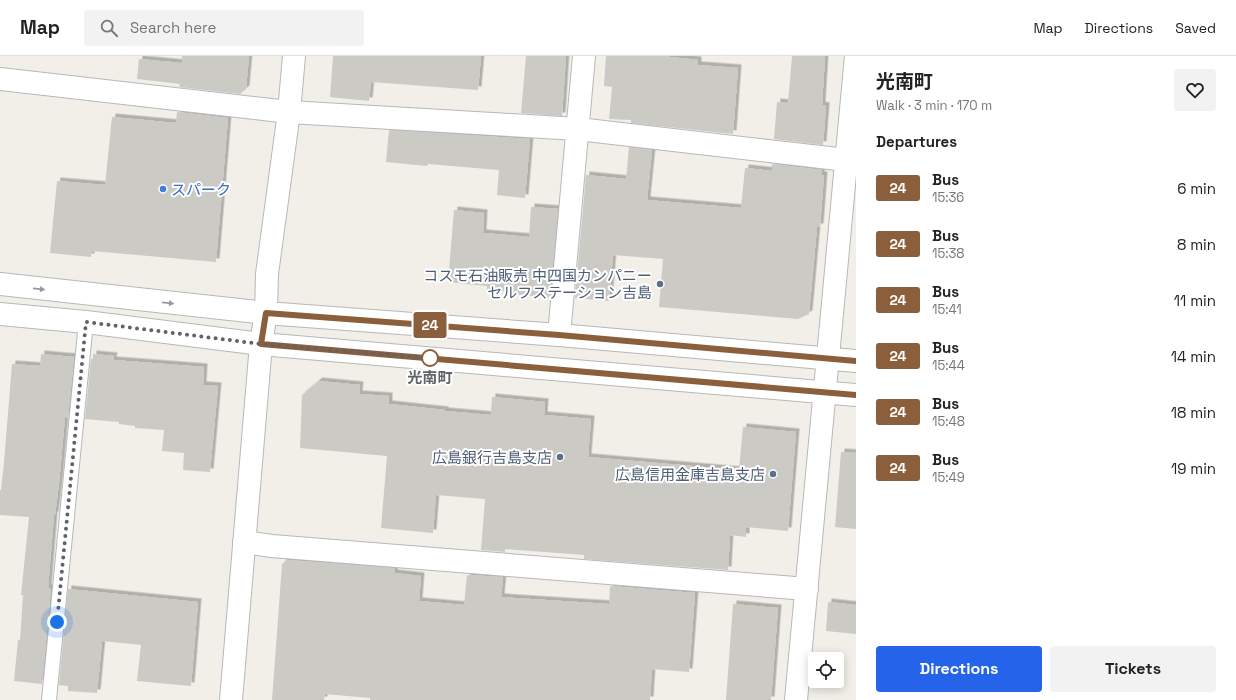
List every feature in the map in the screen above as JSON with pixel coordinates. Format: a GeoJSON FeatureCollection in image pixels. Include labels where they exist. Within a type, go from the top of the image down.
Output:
{"type":"FeatureCollection","features":[{"type":"Feature","properties":{"kind":"street"},"geometry":{"type":"LineString","coordinates":[[231,700],[261,344],[266,313],[267,274],[289,112],[294,56]]}},
{"type":"Feature","properties":{"kind":"street"},"geometry":{"type":"LineString","coordinates":[[559,335],[584,56]]}},
{"type":"Feature","properties":{"kind":"street"},"geometry":{"type":"LineString","coordinates":[[796,700],[846,160],[852,134],[856,56]]}},
{"type":"Feature","properties":{"kind":"street"},"geometry":{"type":"LineString","coordinates":[[0,79],[289,112],[578,129],[846,160]]}},
{"type":"Feature","properties":{"kind":"street"},"geometry":{"type":"LineString","coordinates":[[0,284],[266,313],[559,335],[856,361]]}},
{"type":"Feature","properties":{"kind":"street"},"geometry":{"type":"LineString","coordinates":[[0,314],[86,322],[261,344],[824,391],[856,395]]}},
{"type":"Feature","properties":{"kind":"street"},"geometry":{"type":"LineString","coordinates":[[244,542],[272,546],[806,589]]}},
{"type":"Feature","properties":{"kind":"lane"},"geometry":{"type":"LineString","coordinates":[[49,700],[86,322]]}},
{"type":"Feature","properties":{"kind":"building"},"geometry":{"type":"Polygon","coordinates":[[[182,56],[249,56],[246,89],[240,94],[179,87],[180,84],[137,79],[139,59],[182,63],[182,56]]]}},
{"type":"Feature","properties":{"kind":"building"},"geometry":{"type":"Polygon","coordinates":[[[333,56],[481,56],[478,90],[371,82],[369,101],[330,97],[333,56]]]}},
{"type":"Feature","properties":{"kind":"building"},"geometry":{"type":"Polygon","coordinates":[[[526,56],[566,56],[562,116],[521,113],[526,56]]]}},
{"type":"Feature","properties":{"kind":"building"},"geometry":{"type":"Polygon","coordinates":[[[606,56],[670,56],[698,60],[698,65],[738,68],[733,134],[631,123],[631,120],[609,119],[612,87],[604,86],[606,56]]]}},
{"type":"Feature","properties":{"kind":"building"},"geometry":{"type":"Polygon","coordinates":[[[792,56],[825,56],[822,105],[826,106],[823,145],[774,139],[777,102],[788,103],[792,56]]]}},
{"type":"Feature","properties":{"kind":"building","name":"スパーク"},"geometry":{"type":"Polygon","coordinates":[[[177,112],[228,118],[216,262],[92,251],[91,257],[50,253],[57,181],[105,185],[112,117],[176,123],[177,112]]]}},
{"type":"Feature","properties":{"kind":"building"},"geometry":{"type":"Polygon","coordinates":[[[389,130],[530,139],[525,198],[497,195],[499,170],[386,162],[389,130]]]}},
{"type":"Feature","properties":{"kind":"building"},"geometry":{"type":"Polygon","coordinates":[[[629,147],[652,150],[647,200],[741,208],[745,168],[772,171],[772,164],[822,170],[821,175],[824,175],[820,227],[817,227],[809,314],[798,319],[659,307],[663,259],[613,255],[609,301],[575,298],[586,175],[626,179],[629,147]]]}},
{"type":"Feature","properties":{"kind":"building"},"geometry":{"type":"Polygon","coordinates":[[[531,207],[558,209],[550,298],[487,290],[487,286],[448,282],[454,210],[484,213],[483,233],[529,237],[531,207]]]}},
{"type":"Feature","properties":{"kind":"building"},"geometry":{"type":"Polygon","coordinates":[[[41,354],[74,357],[68,418],[65,417],[59,483],[54,515],[48,588],[51,588],[42,684],[14,681],[18,640],[20,640],[23,595],[21,595],[29,517],[0,515],[0,490],[4,462],[12,364],[40,366],[41,354]]]}},
{"type":"Feature","properties":{"kind":"building"},"geometry":{"type":"Polygon","coordinates":[[[93,354],[114,356],[113,360],[204,367],[203,385],[218,386],[210,472],[183,470],[184,453],[162,451],[164,430],[135,428],[135,426],[119,424],[119,422],[85,419],[91,359],[93,359],[93,354]]]}},
{"type":"Feature","properties":{"kind":"building"},"geometry":{"type":"Polygon","coordinates":[[[319,381],[360,385],[359,394],[389,396],[389,404],[445,411],[491,415],[492,397],[545,402],[544,415],[591,419],[588,457],[739,470],[743,427],[796,432],[788,531],[746,527],[746,537],[730,535],[728,570],[584,559],[584,555],[505,549],[505,552],[481,550],[485,499],[436,495],[433,533],[381,528],[387,456],[300,448],[302,395],[319,381]]]}},
{"type":"Feature","properties":{"kind":"building"},"geometry":{"type":"Polygon","coordinates":[[[841,452],[856,453],[856,529],[835,527],[841,452]]]}},
{"type":"Feature","properties":{"kind":"building"},"geometry":{"type":"Polygon","coordinates":[[[287,560],[395,568],[394,573],[421,576],[419,601],[464,605],[467,575],[503,577],[501,597],[609,604],[610,586],[695,593],[689,672],[652,669],[650,700],[370,700],[370,698],[325,694],[324,700],[272,700],[282,564],[287,560]]]}},
{"type":"Feature","properties":{"kind":"building"},"geometry":{"type":"Polygon","coordinates":[[[68,589],[198,602],[191,686],[137,681],[141,645],[102,641],[97,693],[68,691],[68,686],[59,685],[68,589]]]}},
{"type":"Feature","properties":{"kind":"building"},"geometry":{"type":"Polygon","coordinates":[[[828,602],[856,605],[856,634],[826,631],[828,602]]]}},
{"type":"Feature","properties":{"kind":"building"},"geometry":{"type":"Polygon","coordinates":[[[733,604],[778,608],[771,700],[726,700],[733,604]]]}},
{"type":"Feature","properties":{"kind":"bus line","name":"24"},"geometry":{"type":"LineString","coordinates":[[856,361],[559,335],[266,313],[261,344],[824,391],[856,395]]}},
{"type":"Feature","properties":{"kind":"place","name":"スパーク"},"geometry":{"type":"Point","coordinates":[163,189]}},
{"type":"Feature","properties":{"kind":"place","name":"コスモ石油販売 中四国カンパニー セルフステーション吉島"},"geometry":{"type":"Point","coordinates":[660,284]}},
{"type":"Feature","properties":{"kind":"place","name":"光南町"},"geometry":{"type":"Point","coordinates":[430,358]}},
{"type":"Feature","properties":{"kind":"place","name":"広島銀行吉島支店"},"geometry":{"type":"Point","coordinates":[560,457]}},
{"type":"Feature","properties":{"kind":"place","name":"広島信用金庫吉島支店"},"geometry":{"type":"Point","coordinates":[773,474]}},
{"type":"Feature","properties":{"kind":"route"},"geometry":{"type":"LineString","coordinates":[[57,622],[86,322],[261,344],[430,358]]}}]}
